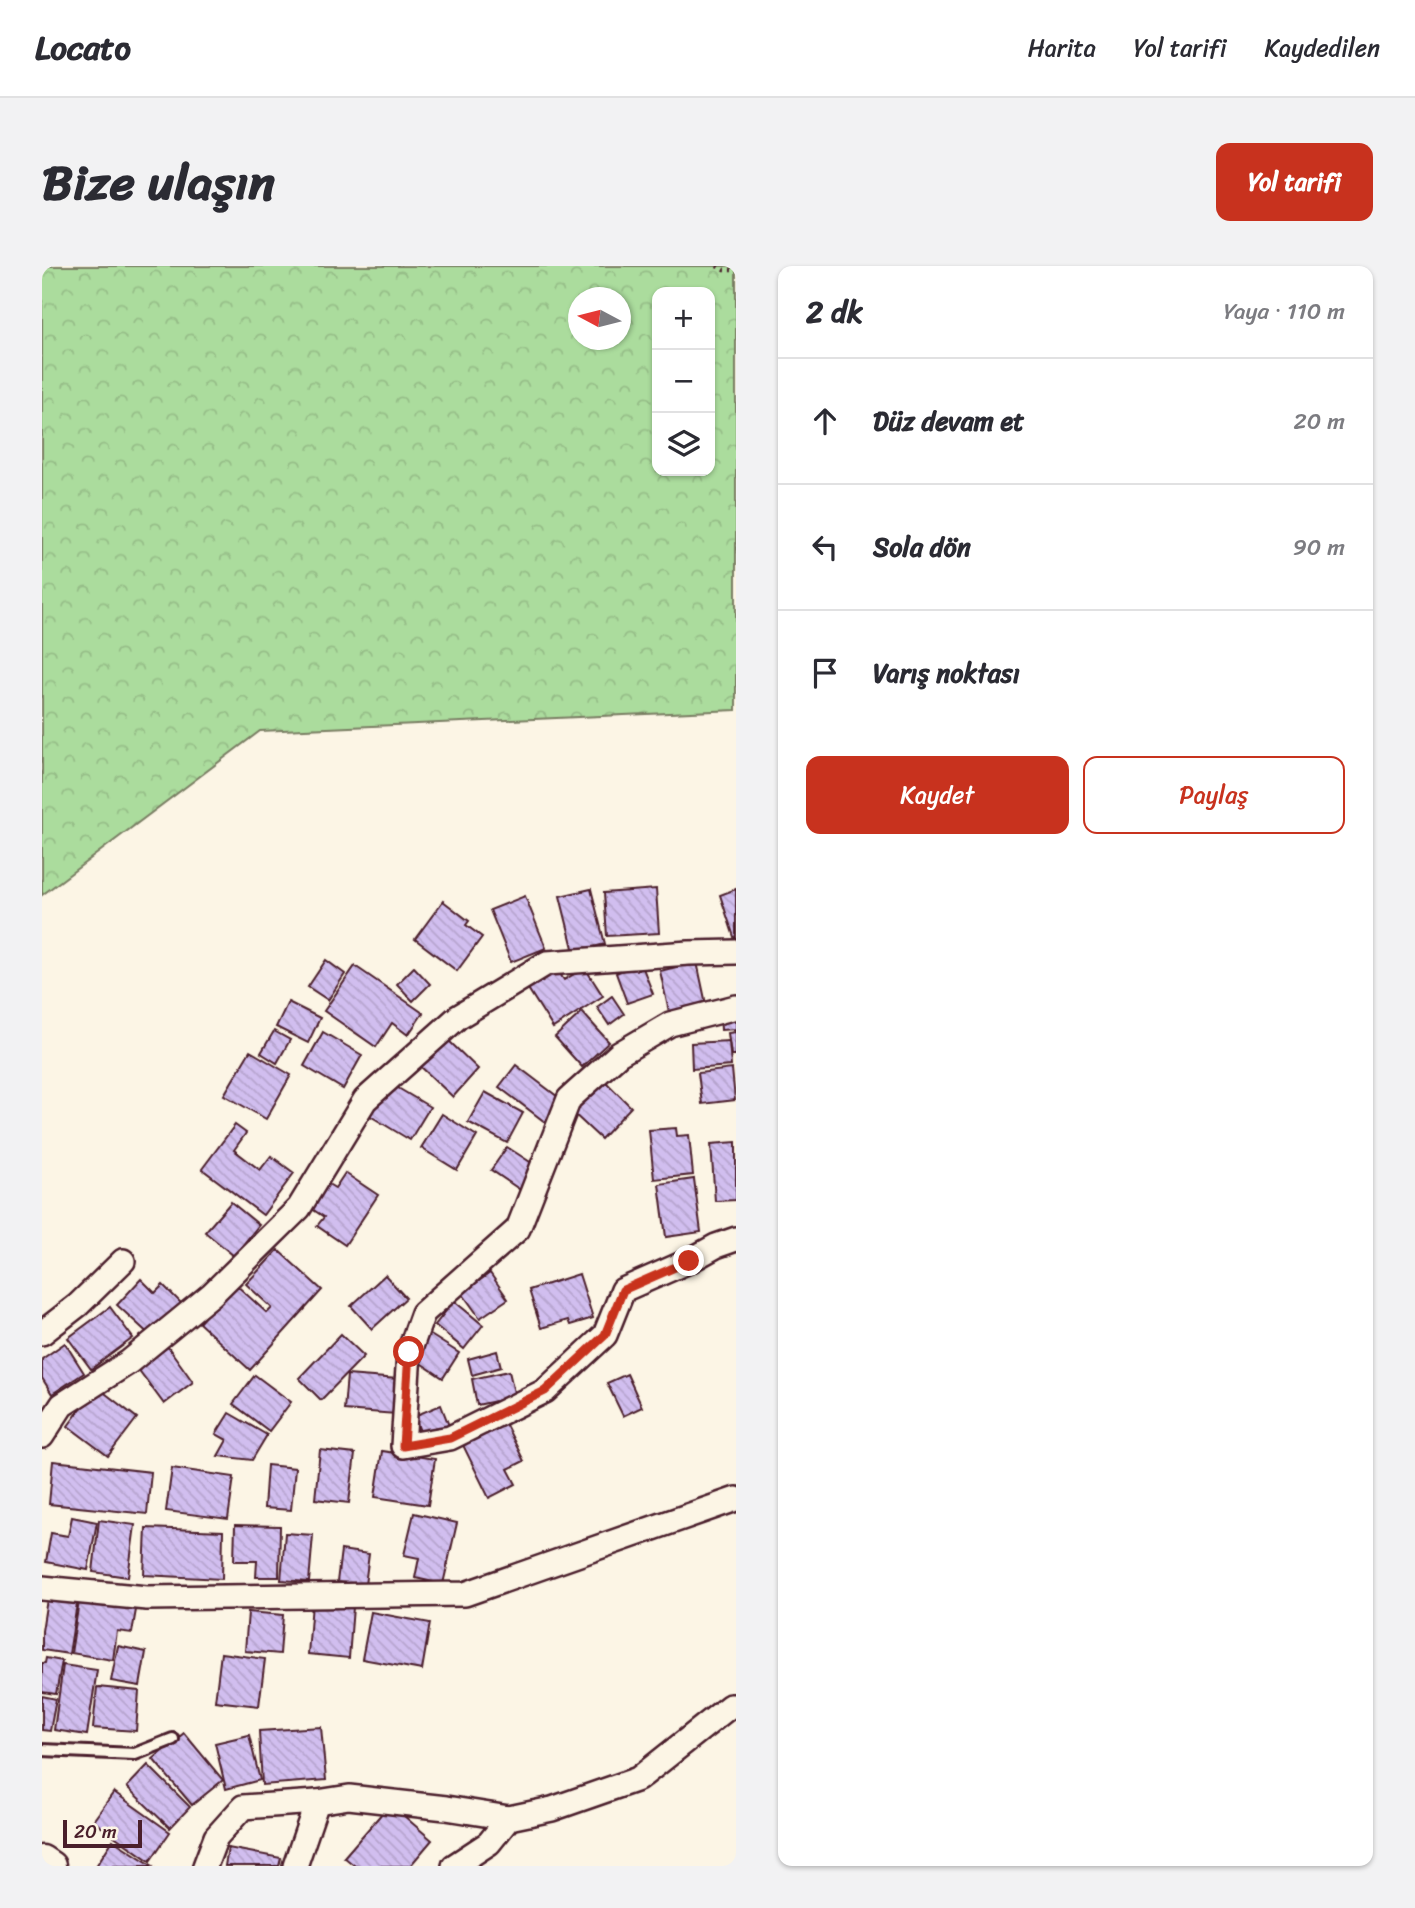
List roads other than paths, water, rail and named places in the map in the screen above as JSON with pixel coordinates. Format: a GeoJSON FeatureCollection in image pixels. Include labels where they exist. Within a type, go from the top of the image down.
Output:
{"type":"FeatureCollection","features":[{"type":"Feature","properties":{"kind":"street"},"geometry":{"type":"LineString","coordinates":[[42,1436],[62,1405],[129,1362],[212,1294],[299,1208],[365,1100],[458,1017],[547,963],[736,952]]}},
{"type":"Feature","properties":{"kind":"street"},"geometry":{"type":"LineString","coordinates":[[736,1007],[670,1024],[619,1054],[569,1099],[518,1229],[423,1313],[409,1352],[403,1446],[450,1438],[545,1391],[605,1335],[623,1290],[736,1239]]}},
{"type":"Feature","properties":{"kind":"street"},"geometry":{"type":"LineString","coordinates":[[42,1333],[78,1306],[123,1261]]}},
{"type":"Feature","properties":{"kind":"street"},"geometry":{"type":"LineString","coordinates":[[42,1588],[147,1598],[465,1594],[736,1499]]}},
{"type":"Feature","properties":{"kind":"street"},"geometry":{"type":"LineString","coordinates":[[205,1866],[216,1837],[243,1807],[349,1797],[509,1818],[552,1809],[638,1779],[730,1706],[736,1706]]}},
{"type":"Feature","properties":{"kind":"street"},"geometry":{"type":"LineString","coordinates":[[295,1866],[317,1802]]}},
{"type":"Feature","properties":{"kind":"street"},"geometry":{"type":"LineString","coordinates":[[454,1866],[489,1843],[509,1818]]}},
{"type":"Feature","properties":{"kind":"street"},"geometry":{"type":"LineString","coordinates":[[42,1860],[51,1866]]}},
{"type":"Feature","properties":{"kind":"lane"},"geometry":{"type":"LineString","coordinates":[[42,1750],[135,1754],[173,1739]]}}]}
